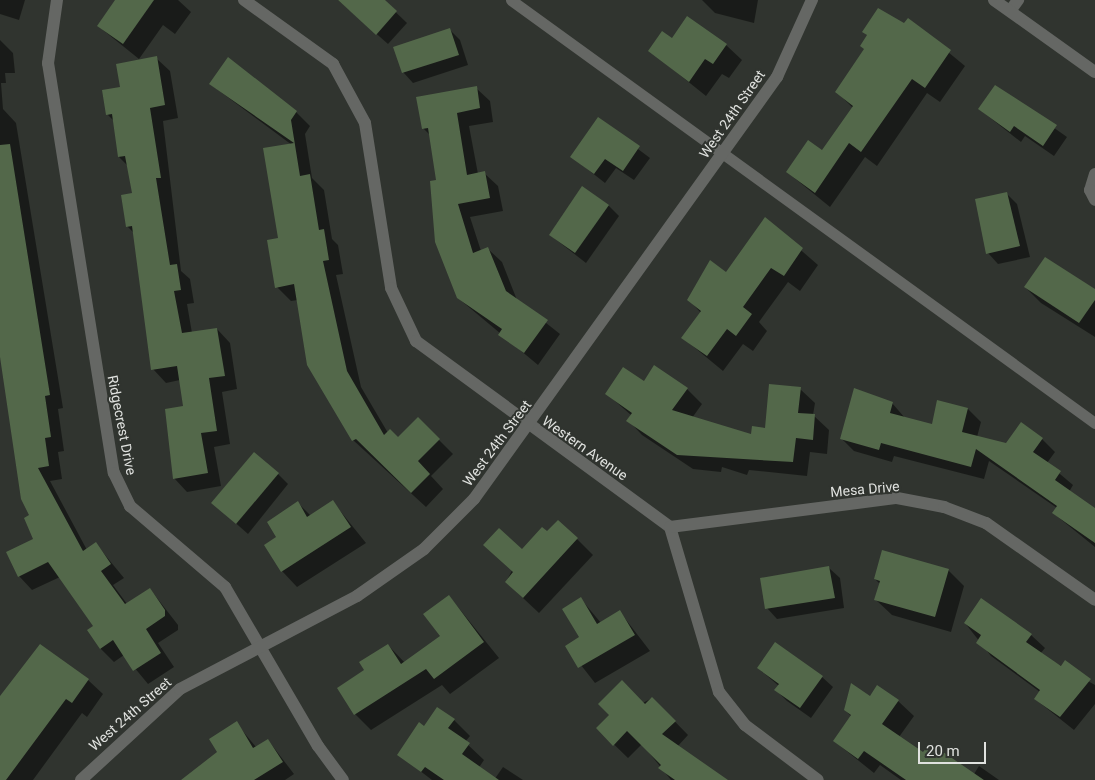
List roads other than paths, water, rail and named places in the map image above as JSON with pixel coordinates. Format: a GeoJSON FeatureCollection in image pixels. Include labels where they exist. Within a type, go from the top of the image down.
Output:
{"type":"FeatureCollection","features":[{"type":"Feature","properties":{"kind":"street","name":"Ridgecrest Drive"},"geometry":{"type":"LineString","coordinates":[[57,0],[48,63],[114,472],[130,506],[225,587],[318,746],[343,780]]}},
{"type":"Feature","properties":{"kind":"street","name":"Western Avenue"},"geometry":{"type":"LineString","coordinates":[[244,0],[333,64],[365,123],[391,288],[416,341],[529,426],[670,527]]}},
{"type":"Feature","properties":{"kind":"street","name":"West 24th Street"},"geometry":{"type":"LineString","coordinates":[[81,780],[180,689],[357,596],[424,548],[474,499],[529,426],[724,152],[793,50],[812,0]]}},
{"type":"Feature","properties":{"kind":"street"},"geometry":{"type":"LineString","coordinates":[[994,0],[1095,72]]}},
{"type":"Feature","properties":{"kind":"street"},"geometry":{"type":"LineString","coordinates":[[1010,11],[1018,0]]}},
{"type":"Feature","properties":{"kind":"street"},"geometry":{"type":"LineString","coordinates":[[1095,174],[1090,190],[1095,200]]}},
{"type":"Feature","properties":{"kind":"street","name":"Mesa Drive"},"geometry":{"type":"LineString","coordinates":[[670,527],[897,498],[944,507],[986,523],[1095,600]]}},
{"type":"Feature","properties":{"kind":"street"},"geometry":{"type":"LineString","coordinates":[[670,527],[719,692],[745,725],[818,780]]}},
{"type":"Feature","properties":{"kind":"lane"},"geometry":{"type":"LineString","coordinates":[[511,0],[724,152],[908,290],[1095,423]]}}]}
